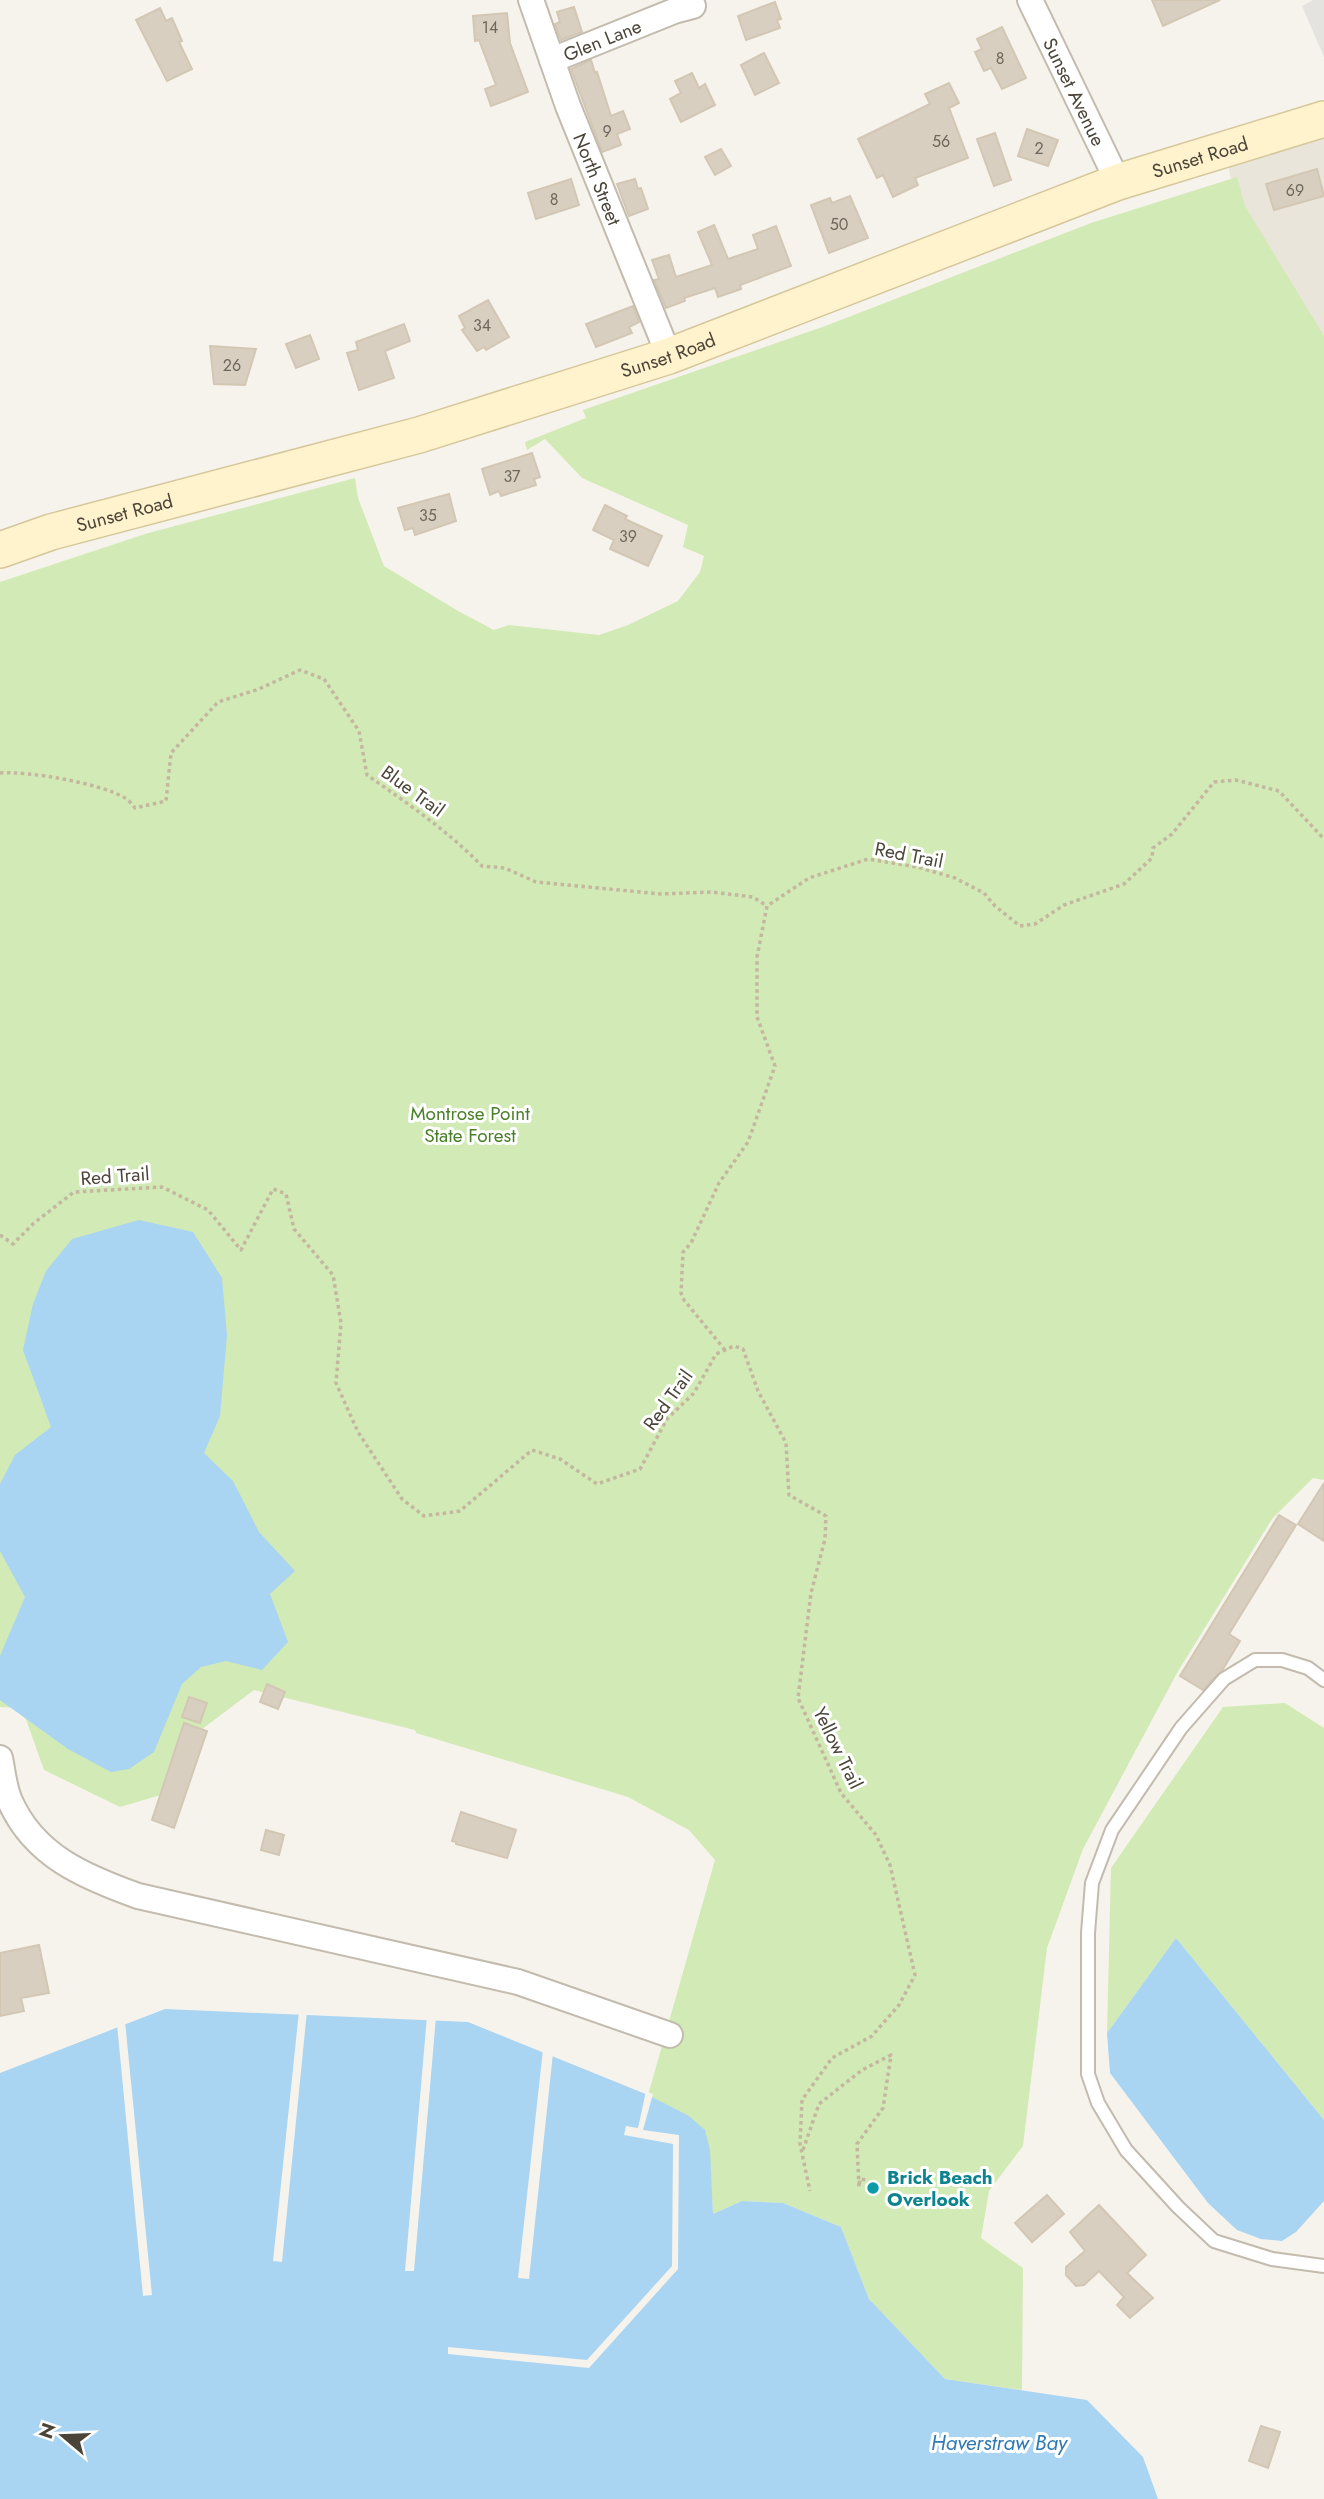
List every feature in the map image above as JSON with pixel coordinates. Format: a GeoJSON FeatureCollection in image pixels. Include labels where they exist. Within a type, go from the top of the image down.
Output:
{"type":"FeatureCollection","features":[{"type":"Feature","properties":{"kind":"street","name":"North Street"},"geometry":{"type":"LineString","coordinates":[[531,0],[568,106],[669,356]]}},
{"type":"Feature","properties":{"kind":"street","name":"Sunset Avenue"},"geometry":{"type":"LineString","coordinates":[[1031,0],[1118,182]]}},
{"type":"Feature","properties":{"kind":"street","name":"Glen Lane"},"geometry":{"type":"LineString","coordinates":[[552,60],[674,11],[693,6]]}},
{"type":"Feature","properties":{"kind":"street","name":"Sunset Road"},"geometry":{"type":"LineString","coordinates":[[0,550],[51,532],[419,435],[669,356],[1118,182],[1324,119]]}},
{"type":"Feature","properties":{"kind":"street"},"geometry":{"type":"LineString","coordinates":[[0,1758],[9,1800],[30,1835],[61,1863],[102,1883],[138,1896],[518,1983],[670,2035]]}},
{"type":"Feature","properties":{"kind":"lane"},"geometry":{"type":"LineString","coordinates":[[1324,1680],[1308,1668],[1282,1660],[1255,1660],[1224,1678],[1181,1728],[1112,1830],[1093,1883],[1088,1933],[1088,2074],[1098,2103],[1126,2150],[1178,2207],[1214,2241],[1272,2259],[1324,2266]]}},
{"type":"Feature","properties":{"kind":"path","name":"Blue Trail"},"geometry":{"type":"LineString","coordinates":[[0,773],[15,772],[70,780],[124,797],[135,808],[166,801],[172,752],[218,702],[260,689],[300,670],[324,679],[359,731],[367,775],[464,847],[482,866],[505,868],[536,882],[661,894],[711,892],[753,897],[767,906]]}},
{"type":"Feature","properties":{"kind":"path","name":"Red Trail"},"geometry":{"type":"LineString","coordinates":[[767,906],[809,878],[868,859],[917,867],[955,878],[985,893],[1020,926],[1035,924],[1064,905],[1124,884],[1152,858],[1153,848],[1172,834],[1214,782],[1236,779],[1279,791],[1324,839]]}},
{"type":"Feature","properties":{"kind":"path"},"geometry":{"type":"LineString","coordinates":[[725,1350],[684,1300],[681,1293],[683,1252],[691,1243],[719,1183],[748,1142],[775,1066],[757,1017],[757,957],[767,906]]}},
{"type":"Feature","properties":{"kind":"path","name":"Red Trail"},"geometry":{"type":"LineString","coordinates":[[0,1235],[13,1244],[34,1223],[74,1192],[162,1187],[208,1210],[241,1250],[273,1189],[286,1194],[294,1228],[333,1275],[341,1323],[336,1383],[365,1444],[402,1499],[424,1516],[460,1511],[533,1450],[560,1460],[597,1485],[640,1469],[667,1419],[694,1393],[716,1354],[725,1350]]}},
{"type":"Feature","properties":{"kind":"path","name":"Yellow Trail"},"geometry":{"type":"LineString","coordinates":[[725,1350],[734,1346],[743,1349],[758,1391],[786,1443],[789,1494],[826,1516],[825,1539],[811,1593],[798,1698],[841,1793],[876,1835],[890,1865],[915,1975],[899,2005],[872,2036],[832,2058],[802,2100],[800,2144],[810,2191]]}},
{"type":"Feature","properties":{"kind":"path"},"geometry":{"type":"LineString","coordinates":[[802,2152],[819,2104],[862,2070],[891,2055],[883,2108],[857,2144],[859,2187],[860,2179],[868,2180]]}},
{"type":"Feature","properties":{"kind":"shaded area"},"geometry":{"type":"Polygon","coordinates":[[[1313,0],[1324,0],[1324,57],[1302,6],[1313,0]]]}},
{"type":"Feature","properties":{"kind":"shaded area"},"geometry":{"type":"Polygon","coordinates":[[[1324,130],[1323,337],[1232,185],[1227,159],[1324,130]]]}},
{"type":"Feature","properties":{"kind":"green space","name":"Montrose Point State Forest"},"geometry":{"type":"Polygon","coordinates":[[[1237,177],[1245,206],[1324,336],[1324,1480],[1313,1478],[1272,1519],[1177,1673],[1083,1849],[1047,1948],[1023,2146],[989,2191],[981,2238],[1023,2268],[1022,2390],[945,2379],[869,2299],[841,2227],[783,2203],[742,2201],[713,2214],[709,2146],[648,2095],[715,1860],[689,1830],[628,1797],[416,1733],[415,1730],[254,1690],[193,1736],[171,1792],[120,1807],[44,1770],[22,1708],[0,1707],[0,582],[145,534],[355,478],[358,498],[384,566],[494,630],[509,625],[599,635],[628,625],[678,601],[700,572],[704,556],[683,547],[688,525],[582,478],[545,439],[527,450],[525,442],[586,418],[583,410],[828,325],[1091,223],[1237,177]]]}},
{"type":"Feature","properties":{"kind":"green space"},"geometry":{"type":"Polygon","coordinates":[[[1285,1703],[1324,1728],[1324,2120],[1176,1938],[1107,2033],[1111,1868],[1223,1707],[1285,1703]]]}},
{"type":"Feature","properties":{"kind":"water"},"geometry":{"type":"Polygon","coordinates":[[[139,1220],[193,1232],[222,1278],[227,1335],[220,1416],[204,1453],[233,1481],[259,1532],[295,1571],[270,1594],[288,1642],[262,1670],[226,1661],[201,1667],[182,1684],[154,1752],[129,1769],[111,1772],[68,1749],[0,1700],[0,1656],[25,1597],[0,1551],[0,1484],[15,1455],[51,1427],[23,1350],[33,1304],[46,1271],[72,1239],[139,1220]]]}},
{"type":"Feature","properties":{"kind":"water"},"geometry":{"type":"Polygon","coordinates":[[[1176,1938],[1324,2120],[1324,2201],[1296,2232],[1282,2241],[1261,2239],[1237,2230],[1208,2203],[1110,2073],[1107,2033],[1176,1938]]]}},
{"type":"Feature","properties":{"kind":"water","name":"Haverstraw Bay"},"geometry":{"type":"Polygon","coordinates":[[[165,2009],[468,2022],[648,2095],[689,2116],[705,2130],[710,2150],[713,2214],[742,2201],[783,2203],[841,2227],[869,2299],[945,2379],[1087,2400],[1143,2457],[1158,2499],[0,2499],[0,2073],[165,2009]]]}},
{"type":"Feature","properties":{"kind":"pier"},"geometry":{"type":"Polygon","coordinates":[[[299,2011],[307,2011],[282,2262],[273,2261],[299,2011]]]}},
{"type":"Feature","properties":{"kind":"pier"},"geometry":{"type":"Polygon","coordinates":[[[427,2016],[436,2017],[414,2271],[405,2271],[427,2016]]]}},
{"type":"Feature","properties":{"kind":"pier"},"geometry":{"type":"Polygon","coordinates":[[[125,2021],[152,2295],[143,2296],[117,2024],[125,2021]]]}},
{"type":"Feature","properties":{"kind":"pier"},"geometry":{"type":"Polygon","coordinates":[[[543,2049],[553,2053],[529,2279],[518,2278],[543,2049]]]}},
{"type":"Feature","properties":{"kind":"pier"},"geometry":{"type":"Polygon","coordinates":[[[646,2091],[653,2094],[643,2130],[679,2135],[678,2269],[589,2368],[448,2354],[448,2347],[587,2360],[672,2266],[673,2144],[624,2135],[626,2126],[638,2128],[646,2091]]]}},
{"type":"Feature","properties":{"kind":"building"},"geometry":{"type":"Polygon","coordinates":[[[1152,0],[1220,0],[1163,26],[1152,0]]]}},
{"type":"Feature","properties":{"kind":"building"},"geometry":{"type":"Polygon","coordinates":[[[775,2],[781,19],[777,20],[780,28],[746,40],[738,16],[775,2]]]}},
{"type":"Feature","properties":{"kind":"building"},"geometry":{"type":"Polygon","coordinates":[[[574,7],[582,32],[561,40],[555,24],[560,22],[557,12],[574,7]]]}},
{"type":"Feature","properties":{"kind":"building"},"geometry":{"type":"Polygon","coordinates":[[[160,8],[166,21],[172,18],[182,41],[179,42],[192,69],[167,81],[136,20],[160,8]]]}},
{"type":"Feature","properties":{"kind":"building"},"geometry":{"type":"Polygon","coordinates":[[[507,13],[510,43],[528,92],[491,106],[485,89],[496,85],[479,40],[475,41],[473,16],[507,13]]]}},
{"type":"Feature","properties":{"kind":"building"},"geometry":{"type":"Polygon","coordinates":[[[1002,27],[1026,78],[1002,89],[991,68],[984,71],[975,52],[982,49],[977,39],[1002,27]]]}},
{"type":"Feature","properties":{"kind":"building"},"geometry":{"type":"Polygon","coordinates":[[[764,53],[779,83],[755,95],[741,65],[764,53]]]}},
{"type":"Feature","properties":{"kind":"building"},"geometry":{"type":"Polygon","coordinates":[[[591,60],[611,116],[623,111],[630,129],[617,134],[621,145],[602,152],[571,69],[591,60]]]}},
{"type":"Feature","properties":{"kind":"building"},"geometry":{"type":"Polygon","coordinates":[[[692,73],[699,88],[705,84],[715,105],[681,122],[670,99],[681,93],[675,81],[692,73]]]}},
{"type":"Feature","properties":{"kind":"building"},"geometry":{"type":"Polygon","coordinates":[[[949,83],[959,103],[949,108],[968,158],[915,178],[918,185],[893,197],[883,175],[877,178],[858,139],[930,104],[925,94],[949,83]]]}},
{"type":"Feature","properties":{"kind":"building"},"geometry":{"type":"Polygon","coordinates":[[[1027,129],[1058,140],[1048,166],[1018,156],[1027,129]]]}},
{"type":"Feature","properties":{"kind":"building"},"geometry":{"type":"Polygon","coordinates":[[[995,133],[1011,180],[994,186],[977,139],[995,133]]]}},
{"type":"Feature","properties":{"kind":"building"},"geometry":{"type":"Polygon","coordinates":[[[721,149],[731,166],[715,175],[705,157],[721,149]]]}},
{"type":"Feature","properties":{"kind":"building"},"geometry":{"type":"Polygon","coordinates":[[[1317,169],[1324,196],[1274,210],[1266,184],[1317,169]]]}},
{"type":"Feature","properties":{"kind":"building"},"geometry":{"type":"Polygon","coordinates":[[[571,179],[579,205],[536,219],[528,193],[571,179]]]}},
{"type":"Feature","properties":{"kind":"building"},"geometry":{"type":"Polygon","coordinates":[[[635,179],[648,209],[629,216],[617,184],[635,179]]]}},
{"type":"Feature","properties":{"kind":"building"},"geometry":{"type":"Polygon","coordinates":[[[850,196],[868,238],[829,253],[811,205],[830,198],[832,203],[850,196]]]}},
{"type":"Feature","properties":{"kind":"building"},"geometry":{"type":"Polygon","coordinates":[[[714,225],[728,259],[758,249],[753,235],[776,226],[791,266],[740,285],[741,289],[718,297],[715,288],[684,298],[685,301],[666,308],[654,280],[659,279],[652,260],[669,255],[676,277],[712,265],[698,232],[714,225]]]}},
{"type":"Feature","properties":{"kind":"building"},"geometry":{"type":"Polygon","coordinates":[[[488,300],[509,337],[486,350],[484,347],[477,351],[462,330],[465,328],[459,316],[488,300]]]}},
{"type":"Feature","properties":{"kind":"building"},"geometry":{"type":"Polygon","coordinates":[[[633,306],[639,322],[629,327],[632,333],[596,347],[586,324],[633,306]]]}},
{"type":"Feature","properties":{"kind":"building"},"geometry":{"type":"Polygon","coordinates":[[[404,324],[410,341],[385,351],[394,378],[359,390],[347,353],[358,350],[356,342],[404,324]]]}},
{"type":"Feature","properties":{"kind":"building"},"geometry":{"type":"Polygon","coordinates":[[[310,335],[319,359],[296,368],[286,344],[310,335]]]}},
{"type":"Feature","properties":{"kind":"building"},"geometry":{"type":"Polygon","coordinates":[[[210,346],[256,349],[245,385],[214,384],[210,346]]]}},
{"type":"Feature","properties":{"kind":"building"},"geometry":{"type":"Polygon","coordinates":[[[532,453],[540,477],[534,479],[536,485],[501,496],[499,491],[490,495],[482,469],[532,453]]]}},
{"type":"Feature","properties":{"kind":"building"},"geometry":{"type":"Polygon","coordinates":[[[449,494],[456,521],[415,535],[413,528],[405,530],[398,508],[449,494]]]}},
{"type":"Feature","properties":{"kind":"building"},"geometry":{"type":"Polygon","coordinates":[[[605,505],[627,516],[625,519],[662,536],[648,566],[610,549],[614,540],[593,530],[605,505]]]}},
{"type":"Feature","properties":{"kind":"building"},"geometry":{"type":"Polygon","coordinates":[[[1324,1483],[1324,1541],[1298,1524],[1324,1483]]]}},
{"type":"Feature","properties":{"kind":"building"},"geometry":{"type":"Polygon","coordinates":[[[1279,1515],[1296,1525],[1229,1634],[1240,1641],[1223,1669],[1203,1690],[1180,1676],[1279,1515]]]}},
{"type":"Feature","properties":{"kind":"building"},"geometry":{"type":"Polygon","coordinates":[[[267,1684],[285,1692],[278,1709],[260,1702],[267,1684]]]}},
{"type":"Feature","properties":{"kind":"building"},"geometry":{"type":"Polygon","coordinates":[[[189,1697],[207,1703],[200,1723],[182,1717],[189,1697]]]}},
{"type":"Feature","properties":{"kind":"building"},"geometry":{"type":"Polygon","coordinates":[[[184,1723],[207,1731],[174,1828],[152,1820],[184,1723]]]}},
{"type":"Feature","properties":{"kind":"building"},"geometry":{"type":"Polygon","coordinates":[[[461,1812],[516,1830],[507,1858],[452,1841],[461,1812]]]}},
{"type":"Feature","properties":{"kind":"building"},"geometry":{"type":"Polygon","coordinates":[[[266,1830],[284,1835],[279,1855],[261,1850],[266,1830]]]}},
{"type":"Feature","properties":{"kind":"building"},"geometry":{"type":"Polygon","coordinates":[[[39,1945],[49,1993],[21,1998],[24,2011],[0,2016],[0,1953],[39,1945]]]}},
{"type":"Feature","properties":{"kind":"building"},"geometry":{"type":"Polygon","coordinates":[[[1047,2195],[1064,2214],[1032,2242],[1015,2223],[1047,2195]]]}},
{"type":"Feature","properties":{"kind":"building"},"geometry":{"type":"Polygon","coordinates":[[[1099,2205],[1146,2255],[1127,2273],[1153,2298],[1130,2318],[1117,2305],[1124,2297],[1099,2271],[1084,2285],[1076,2286],[1066,2275],[1066,2267],[1085,2251],[1070,2232],[1099,2205]]]}},
{"type":"Feature","properties":{"kind":"building"},"geometry":{"type":"Polygon","coordinates":[[[1261,2426],[1280,2432],[1268,2468],[1249,2461],[1261,2426]]]}},
{"type":"Feature","properties":{"kind":"place","name":"Brick Beach Overlook"},"geometry":{"type":"Point","coordinates":[873,2188]}}]}
